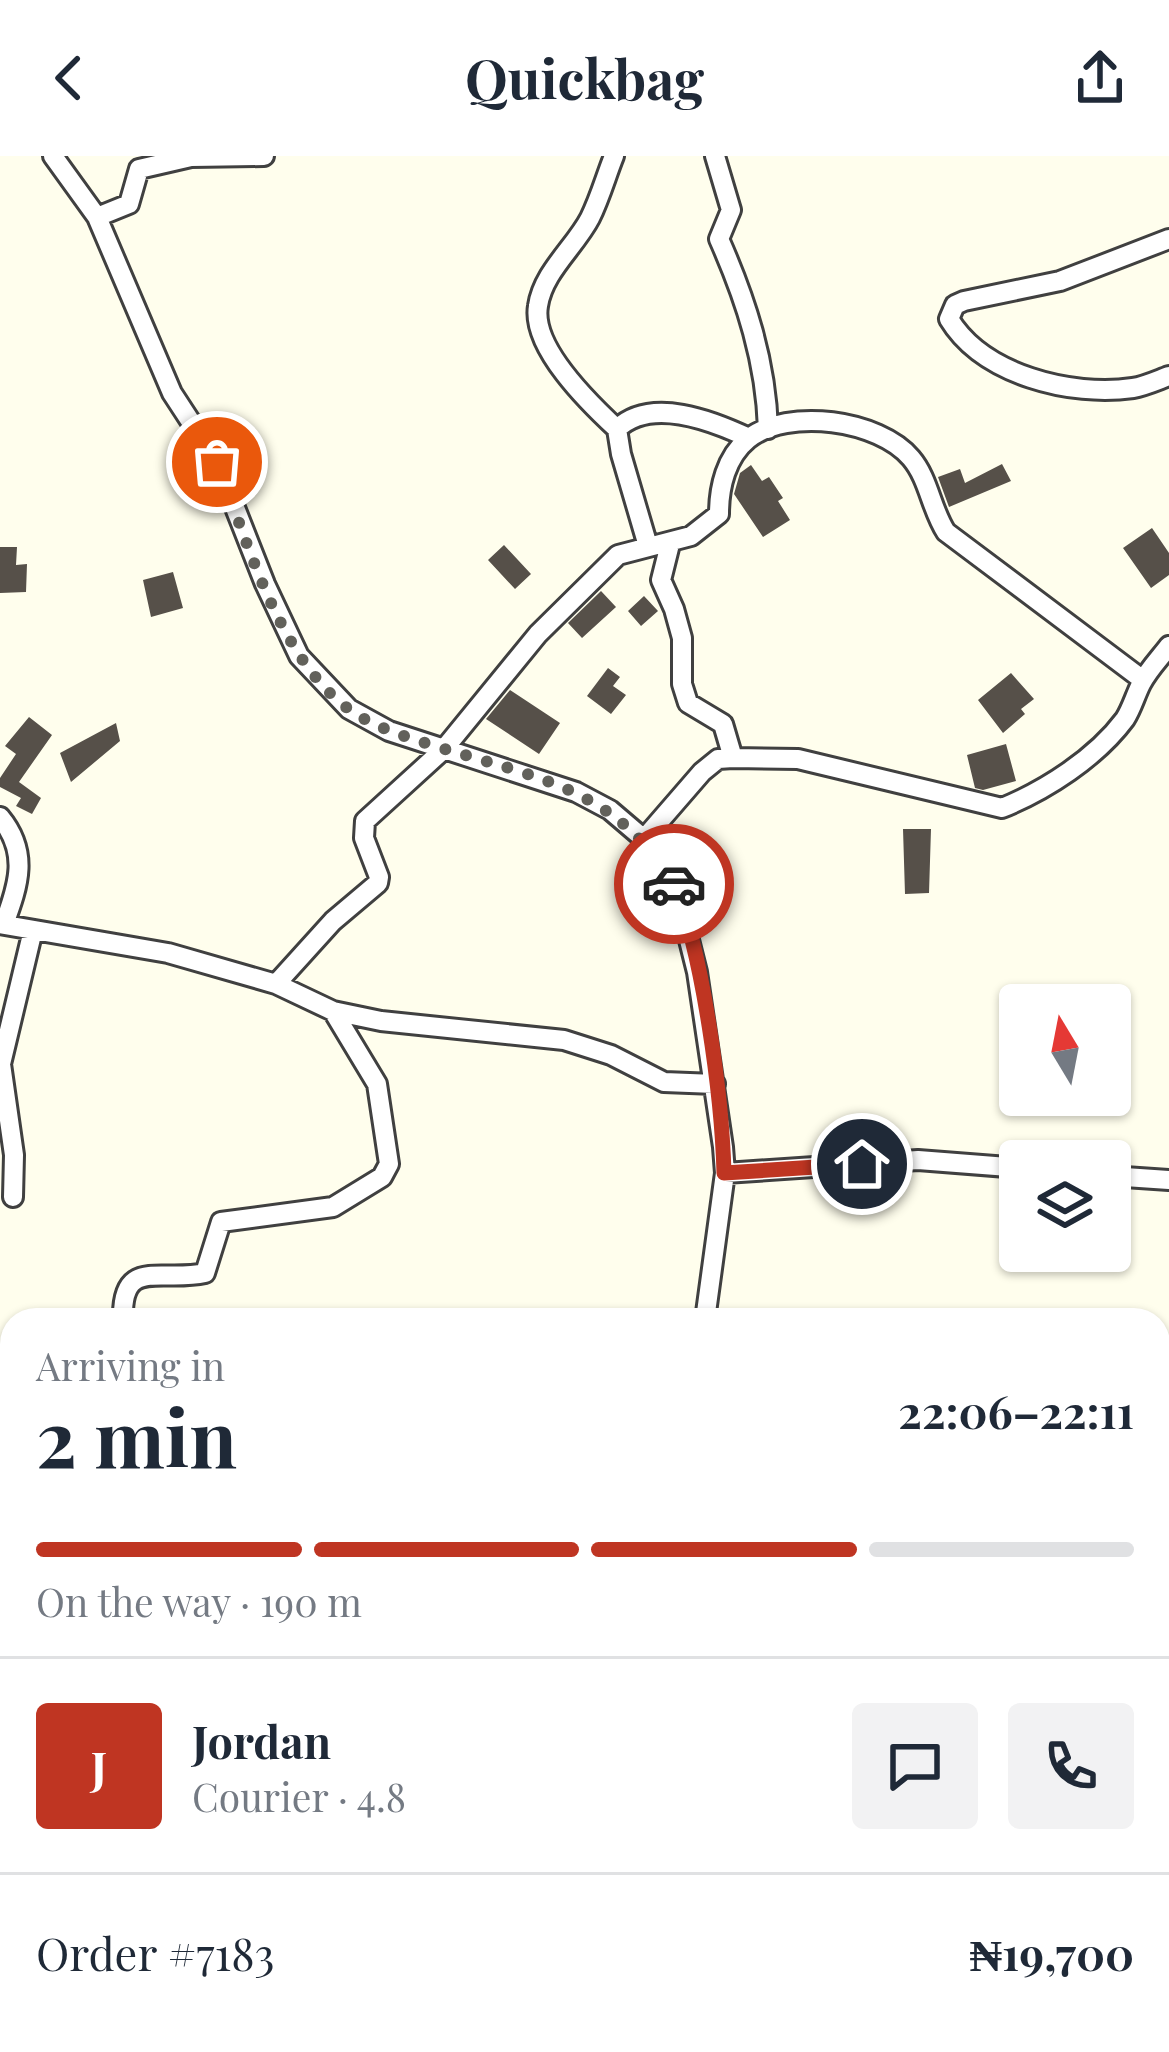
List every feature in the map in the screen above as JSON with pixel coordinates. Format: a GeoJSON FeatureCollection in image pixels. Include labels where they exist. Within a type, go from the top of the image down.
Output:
{"type":"FeatureCollection","features":[{"type":"Feature","properties":{"kind":"street"},"geometry":{"type":"LineString","coordinates":[[53,156],[97,217],[172,393],[217,462],[299,656],[349,709],[389,731],[576,792],[610,810],[644,839],[676,888],[697,972],[724,1173],[707,1308]]}},
{"type":"Feature","properties":{"kind":"street"},"geometry":{"type":"LineString","coordinates":[[97,217],[129,204],[140,169],[153,163],[264,156]]}},
{"type":"Feature","properties":{"kind":"street"},"geometry":{"type":"LineString","coordinates":[[614,156],[589,220],[558,263],[537,308],[547,345],[567,377],[617,429],[638,549],[661,580],[682,638],[682,684],[688,703],[723,724],[733,758]]}},
{"type":"Feature","properties":{"kind":"street"},"geometry":{"type":"LineString","coordinates":[[715,156],[730,210],[719,238],[751,320],[766,385],[768,429]]}},
{"type":"Feature","properties":{"kind":"street"},"geometry":{"type":"LineString","coordinates":[[1169,239],[1079,275],[955,305],[949,320],[979,352],[1008,372],[1063,386],[1136,388],[1169,376]]}},
{"type":"Feature","properties":{"kind":"street"},"geometry":{"type":"LineString","coordinates":[[617,429],[625,422],[655,415],[686,415],[749,438]]}},
{"type":"Feature","properties":{"kind":"street"},"geometry":{"type":"LineString","coordinates":[[276,984],[377,883],[364,838],[365,821],[444,749],[571,598],[618,555],[691,536],[719,514],[719,491],[727,468],[749,438],[768,429],[805,422],[849,422],[880,434],[910,457],[946,532],[1143,680]]}},
{"type":"Feature","properties":{"kind":"street"},"geometry":{"type":"LineString","coordinates":[[661,580],[670,544]]}},
{"type":"Feature","properties":{"kind":"street"},"geometry":{"type":"LineString","coordinates":[[644,839],[718,759],[798,759],[1001,808],[1026,798],[1101,744],[1128,714],[1143,680],[1169,646]]}},
{"type":"Feature","properties":{"kind":"street"},"geometry":{"type":"LineString","coordinates":[[0,817],[20,849],[15,894],[2,924],[168,953],[276,984],[333,1011],[381,1021],[564,1040],[611,1055],[664,1082],[715,1084]]}},
{"type":"Feature","properties":{"kind":"street"},"geometry":{"type":"LineString","coordinates":[[13,1197],[14,1154],[1,1064],[33,930]]}},
{"type":"Feature","properties":{"kind":"street"},"geometry":{"type":"LineString","coordinates":[[123,1308],[122,1294],[131,1281],[205,1273],[221,1222],[333,1208],[382,1177],[388,1164],[377,1084],[333,1011]]}},
{"type":"Feature","properties":{"kind":"street"},"geometry":{"type":"LineString","coordinates":[[724,1173],[918,1160],[999,1166]]}},
{"type":"Feature","properties":{"kind":"street"},"geometry":{"type":"LineString","coordinates":[[1131,1177],[1169,1180]]}},
{"type":"Feature","properties":{"kind":"building"},"geometry":{"type":"Polygon","coordinates":[[[1002,464],[1011,481],[949,507],[938,477],[960,469],[965,483],[1002,464]]]}},
{"type":"Feature","properties":{"kind":"building"},"geometry":{"type":"Polygon","coordinates":[[[751,465],[762,481],[769,477],[790,520],[763,537],[734,494],[740,473],[751,465]]]}},
{"type":"Feature","properties":{"kind":"building"},"geometry":{"type":"Polygon","coordinates":[[[1152,528],[1169,553],[1169,575],[1151,588],[1123,548],[1152,528]]]}},
{"type":"Feature","properties":{"kind":"building"},"geometry":{"type":"Polygon","coordinates":[[[504,545],[531,574],[515,589],[488,560],[504,545]]]}},
{"type":"Feature","properties":{"kind":"building"},"geometry":{"type":"Polygon","coordinates":[[[0,547],[17,547],[16,565],[27,564],[26,592],[0,593],[0,547]]]}},
{"type":"Feature","properties":{"kind":"building"},"geometry":{"type":"Polygon","coordinates":[[[173,572],[183,608],[151,617],[143,580],[173,572]]]}},
{"type":"Feature","properties":{"kind":"building"},"geometry":{"type":"Polygon","coordinates":[[[601,591],[616,607],[582,638],[568,623],[601,591]]]}},
{"type":"Feature","properties":{"kind":"building"},"geometry":{"type":"Polygon","coordinates":[[[644,596],[658,611],[641,626],[628,611],[644,596]]]}},
{"type":"Feature","properties":{"kind":"building"},"geometry":{"type":"Polygon","coordinates":[[[608,668],[620,677],[613,686],[626,695],[611,714],[587,696],[608,668]]]}},
{"type":"Feature","properties":{"kind":"building"},"geometry":{"type":"Polygon","coordinates":[[[1011,673],[1034,699],[1003,733],[978,700],[1011,673]]]}},
{"type":"Feature","properties":{"kind":"building"},"geometry":{"type":"Polygon","coordinates":[[[510,690],[560,723],[539,754],[486,719],[510,690]]]}},
{"type":"Feature","properties":{"kind":"building"},"geometry":{"type":"Polygon","coordinates":[[[29,717],[52,735],[19,782],[41,798],[32,814],[16,806],[21,798],[0,787],[0,778],[16,754],[5,746],[29,717]]]}},
{"type":"Feature","properties":{"kind":"building"},"geometry":{"type":"Polygon","coordinates":[[[116,723],[120,741],[71,782],[60,753],[116,723]]]}},
{"type":"Feature","properties":{"kind":"building"},"geometry":{"type":"Polygon","coordinates":[[[1006,744],[1016,781],[975,788],[967,755],[1006,744]]]}},
{"type":"Feature","properties":{"kind":"building"},"geometry":{"type":"Polygon","coordinates":[[[903,829],[931,829],[929,893],[905,894],[903,829]]]}},
{"type":"Feature","properties":{"kind":"way so far"},"geometry":{"type":"LineString","coordinates":[[217,462],[299,656],[349,709],[389,731],[576,792],[610,810],[644,839],[674,884]]}},
{"type":"Feature","properties":{"kind":"route"},"geometry":{"type":"LineString","coordinates":[[674,884],[703,1006],[722,1119],[724,1173],[862,1164]]}}]}
